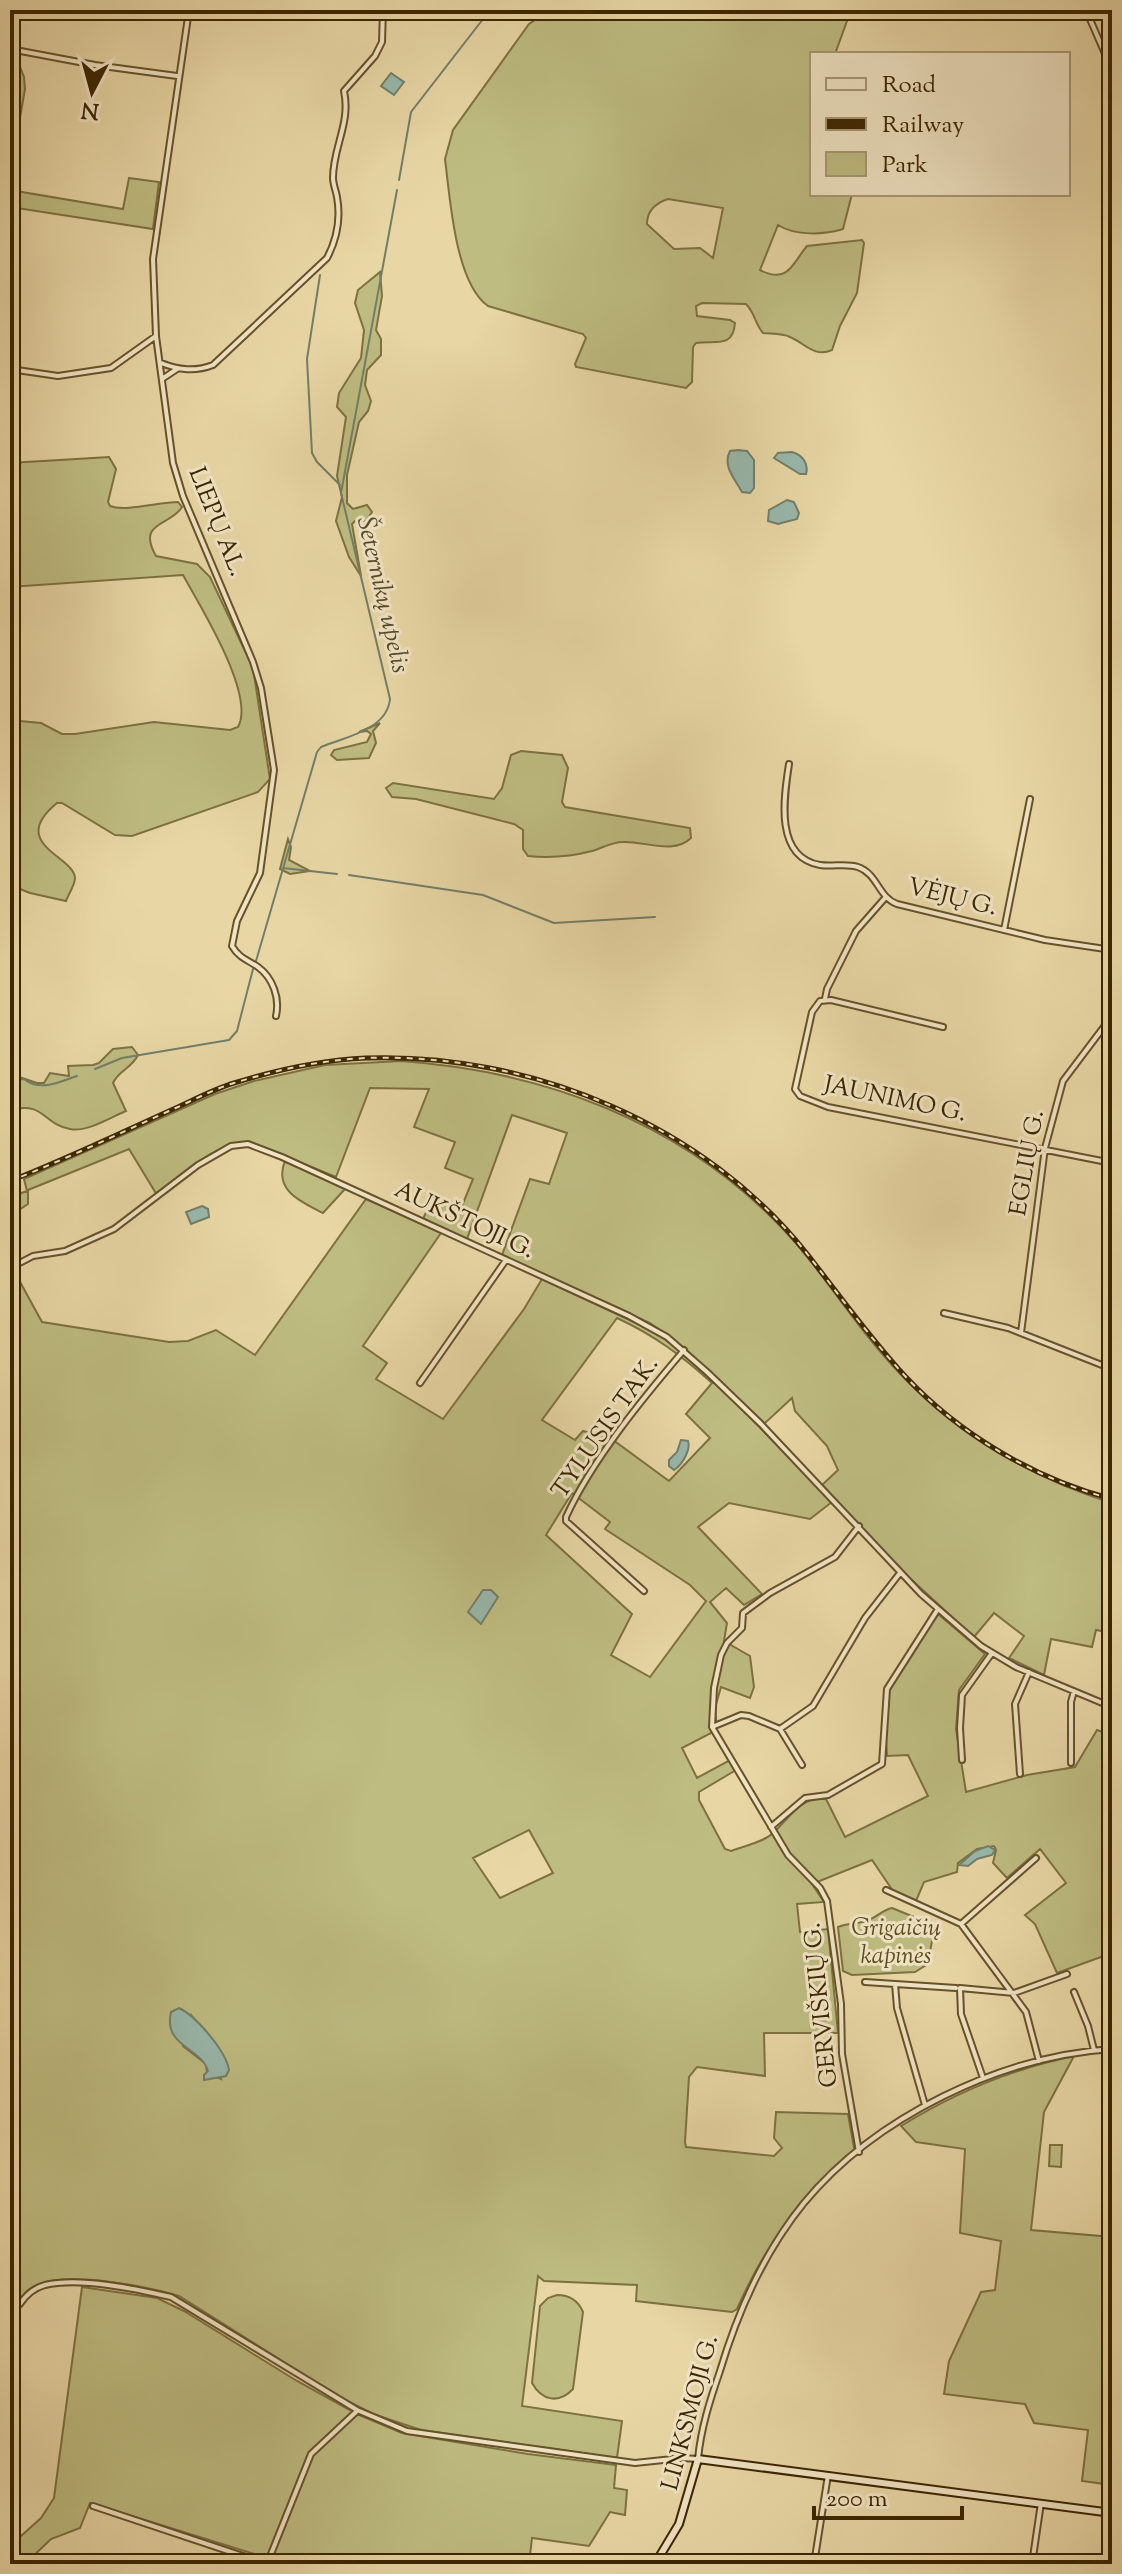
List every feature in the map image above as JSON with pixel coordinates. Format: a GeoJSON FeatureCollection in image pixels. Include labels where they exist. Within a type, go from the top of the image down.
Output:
{"type":"FeatureCollection","features":[{"type":"Feature","properties":{"kind":"main road"},"geometry":{"type":"LineString","coordinates":[[698,2459],[1112,2513]]}},
{"type":"Feature","properties":{"kind":"main road","name":"LINKSMOJI G."},"geometry":{"type":"LineString","coordinates":[[655,2564],[670,2544],[679,2524],[698,2459]]}},
{"type":"Feature","properties":{"kind":"street","name":"LIEPŲ AL."},"geometry":{"type":"LineString","coordinates":[[189,10],[153,259],[156,336],[173,463],[183,496],[261,688],[273,760],[273,786],[260,873],[237,921],[232,946],[239,956],[260,968],[266,976],[278,998],[276,1016]]}},
{"type":"Feature","properties":{"kind":"street"},"geometry":{"type":"LineString","coordinates":[[161,363],[177,369],[194,370],[213,365],[327,258],[335,243],[338,199],[333,180],[348,108],[344,91],[375,56],[382,42],[383,10]]}},
{"type":"Feature","properties":{"kind":"street"},"geometry":{"type":"LineString","coordinates":[[1086,10],[1112,70]]}},
{"type":"Feature","properties":{"kind":"street"},"geometry":{"type":"LineString","coordinates":[[10,49],[179,76]]}},
{"type":"Feature","properties":{"kind":"street"},"geometry":{"type":"LineString","coordinates":[[10,369],[58,376],[111,368],[156,336]]}},
{"type":"Feature","properties":{"kind":"street"},"geometry":{"type":"LineString","coordinates":[[162,379],[177,369]]}},
{"type":"Feature","properties":{"kind":"street","name":"VĖJŲ G."},"geometry":{"type":"LineString","coordinates":[[789,764],[784,816],[795,849],[807,860],[819,865],[850,865],[865,871],[876,880],[885,898],[897,904],[1056,942],[1112,950]]}},
{"type":"Feature","properties":{"kind":"street"},"geometry":{"type":"LineString","coordinates":[[1004,930],[1030,799]]}},
{"type":"Feature","properties":{"kind":"street"},"geometry":{"type":"LineString","coordinates":[[885,898],[856,931],[825,999],[943,1027]]}},
{"type":"Feature","properties":{"kind":"street","name":"JAUNIMO G."},"geometry":{"type":"LineString","coordinates":[[825,999],[812,1012],[796,1078],[795,1089],[800,1096],[828,1107],[888,1121],[1112,1163]]}},
{"type":"Feature","properties":{"kind":"street","name":"EGLIŲ G."},"geometry":{"type":"LineString","coordinates":[[1021,1333],[1045,1148],[1063,1081],[1112,1016]]}},
{"type":"Feature","properties":{"kind":"street","name":"AUKŠTOJI G."},"geometry":{"type":"LineString","coordinates":[[10,1268],[33,1256],[73,1248],[114,1229],[198,1165],[231,1146],[242,1143],[282,1157],[644,1324],[684,1350],[761,1424],[900,1573],[938,1609],[992,1653],[1112,1707]]}},
{"type":"Feature","properties":{"kind":"street"},"geometry":{"type":"LineString","coordinates":[[420,1383],[506,1260]]}},
{"type":"Feature","properties":{"kind":"street"},"geometry":{"type":"LineString","coordinates":[[944,1313],[1008,1328],[1112,1369]]}},
{"type":"Feature","properties":{"kind":"street","name":"TYLUSIS TAK."},"geometry":{"type":"LineString","coordinates":[[644,1591],[566,1521],[566,1517],[583,1483],[656,1382],[684,1350]]}},
{"type":"Feature","properties":{"kind":"street"},"geometry":{"type":"LineString","coordinates":[[802,1765],[780,1729],[741,1715],[712,1727],[714,1688],[721,1655],[727,1643],[740,1632],[743,1613],[770,1593],[835,1557],[859,1526]]}},
{"type":"Feature","properties":{"kind":"street"},"geometry":{"type":"LineString","coordinates":[[780,1729],[813,1706],[865,1618],[900,1573]]}},
{"type":"Feature","properties":{"kind":"street"},"geometry":{"type":"LineString","coordinates":[[771,1827],[805,1798],[828,1795],[882,1764],[887,1689],[938,1609]]}},
{"type":"Feature","properties":{"kind":"street"},"geometry":{"type":"LineString","coordinates":[[962,1760],[962,1695],[992,1653]]}},
{"type":"Feature","properties":{"kind":"street"},"geometry":{"type":"LineString","coordinates":[[1020,1774],[1015,1704],[1029,1672]]}},
{"type":"Feature","properties":{"kind":"street"},"geometry":{"type":"LineString","coordinates":[[1071,1763],[1071,1702],[1074,1691]]}},
{"type":"Feature","properties":{"kind":"street","name":"GERVIŠKIŲ G."},"geometry":{"type":"LineString","coordinates":[[712,1727],[788,1855],[820,1888],[827,1901],[842,1982],[840,2037],[859,2152]]}},
{"type":"Feature","properties":{"kind":"street"},"geometry":{"type":"LineString","coordinates":[[961,1924],[1036,1858]]}},
{"type":"Feature","properties":{"kind":"street"},"geometry":{"type":"LineString","coordinates":[[886,1890],[961,1924],[1014,1993],[1031,2021],[1039,2061]]}},
{"type":"Feature","properties":{"kind":"street"},"geometry":{"type":"LineString","coordinates":[[865,1982],[1014,1993],[1067,1974]]}},
{"type":"Feature","properties":{"kind":"street"},"geometry":{"type":"LineString","coordinates":[[895,1984],[897,2008],[926,2106]]}},
{"type":"Feature","properties":{"kind":"street"},"geometry":{"type":"LineString","coordinates":[[958,1988],[961,2014],[983,2078]]}},
{"type":"Feature","properties":{"kind":"street"},"geometry":{"type":"LineString","coordinates":[[1074,1992],[1094,2050]]}},
{"type":"Feature","properties":{"kind":"street","name":"LINKSMOJI G."},"geometry":{"type":"LineString","coordinates":[[698,2459],[706,2412],[733,2327],[750,2288],[802,2206],[859,2152],[926,2106],[983,2078],[1039,2061],[1112,2049]]}},
{"type":"Feature","properties":{"kind":"street"},"geometry":{"type":"LineString","coordinates":[[20,2304],[28,2294],[43,2286],[70,2284],[171,2297],[295,2375],[357,2410],[407,2431],[635,2463],[698,2459]]}},
{"type":"Feature","properties":{"kind":"street"},"geometry":{"type":"LineString","coordinates":[[93,2506],[267,2564],[307,2461],[357,2410]]}},
{"type":"Feature","properties":{"kind":"street"},"geometry":{"type":"LineString","coordinates":[[814,2564],[828,2475]]}},
{"type":"Feature","properties":{"kind":"street"},"geometry":{"type":"LineString","coordinates":[[1032,2564],[1041,2503]]}},
{"type":"Feature","properties":{"kind":"green space"},"geometry":{"type":"Polygon","coordinates":[[[550,10],[851,10],[836,52],[810,52],[810,196],[851,196],[843,229],[810,233],[778,225],[760,270],[778,275],[794,265],[807,246],[862,240],[857,293],[832,350],[815,351],[787,336],[763,333],[746,304],[702,303],[696,306],[697,316],[730,320],[735,323],[734,331],[722,342],[696,343],[693,347],[692,382],[686,388],[576,367],[586,338],[583,334],[488,306],[468,279],[456,238],[445,159],[453,130],[529,24],[550,10]],[[668,199],[653,208],[647,224],[674,249],[700,248],[713,258],[723,208],[668,199]]]}},
{"type":"Feature","properties":{"kind":"green space"},"geometry":{"type":"Polygon","coordinates":[[[10,59],[18,62],[25,89],[10,175],[10,59]]]}},
{"type":"Feature","properties":{"kind":"green space"},"geometry":{"type":"Polygon","coordinates":[[[129,178],[159,182],[153,229],[10,207],[10,190],[123,209],[129,178]]]}},
{"type":"Feature","properties":{"kind":"green space"},"geometry":{"type":"Polygon","coordinates":[[[380,272],[382,296],[376,330],[381,339],[381,355],[367,370],[365,385],[371,401],[359,422],[347,475],[347,503],[353,509],[367,505],[372,512],[366,521],[352,524],[361,576],[349,557],[336,521],[342,497],[337,476],[346,417],[337,407],[339,393],[361,358],[364,330],[355,303],[358,290],[380,272]]]}},
{"type":"Feature","properties":{"kind":"green space"},"geometry":{"type":"Polygon","coordinates":[[[109,457],[116,469],[108,502],[110,506],[125,508],[178,502],[182,507],[153,530],[151,545],[156,556],[197,564],[210,577],[253,668],[270,779],[258,792],[132,836],[115,835],[62,803],[57,803],[43,817],[39,829],[40,839],[72,870],[75,878],[66,901],[10,885],[10,720],[41,723],[62,734],[154,722],[230,730],[238,727],[242,713],[233,673],[224,651],[183,575],[10,587],[10,463],[109,457]]]}},
{"type":"Feature","properties":{"kind":"green space"},"geometry":{"type":"Polygon","coordinates":[[[380,723],[373,731],[376,743],[369,758],[337,760],[331,755],[334,750],[367,742],[371,734],[359,732],[380,723]]]}},
{"type":"Feature","properties":{"kind":"green space"},"geometry":{"type":"Polygon","coordinates":[[[521,751],[562,755],[568,768],[562,802],[565,807],[690,828],[691,838],[676,846],[619,842],[577,854],[528,856],[523,849],[523,830],[514,824],[416,799],[392,797],[386,788],[393,783],[494,799],[502,788],[511,755],[521,751]]]}},
{"type":"Feature","properties":{"kind":"green space"},"geometry":{"type":"Polygon","coordinates":[[[288,839],[291,847],[289,860],[310,871],[290,874],[280,869],[288,839]]]}},
{"type":"Feature","properties":{"kind":"green space"},"geometry":{"type":"Polygon","coordinates":[[[132,1047],[138,1055],[113,1083],[126,1111],[91,1127],[76,1130],[54,1123],[30,1108],[10,1110],[10,1074],[44,1083],[50,1073],[69,1076],[68,1066],[93,1065],[113,1049],[132,1047]]]}},
{"type":"Feature","properties":{"kind":"green space"},"geometry":{"type":"Polygon","coordinates":[[[401,1061],[506,1076],[607,1108],[699,1158],[741,1189],[780,1226],[878,1349],[928,1401],[955,1423],[1014,1461],[1045,1477],[1112,1503],[1112,1633],[1096,1630],[1092,1647],[1051,1639],[1044,1675],[1009,1658],[1024,1636],[994,1613],[974,1637],[903,1572],[822,1485],[838,1470],[827,1446],[795,1411],[792,1398],[764,1424],[692,1355],[650,1323],[502,1255],[530,1179],[549,1184],[567,1133],[512,1115],[467,1239],[423,1219],[434,1195],[462,1206],[473,1179],[445,1168],[455,1142],[414,1127],[429,1089],[370,1088],[336,1177],[250,1142],[238,1143],[200,1161],[157,1195],[129,1149],[28,1190],[28,1204],[10,1216],[10,1197],[27,1191],[24,1179],[215,1094],[254,1081],[325,1065],[401,1061]]]}},
{"type":"Feature","properties":{"kind":"green space"},"geometry":{"type":"Polygon","coordinates":[[[285,1161],[345,1189],[323,1213],[291,1194],[283,1180],[285,1161]]]}},
{"type":"Feature","properties":{"kind":"green space"},"geometry":{"type":"Polygon","coordinates":[[[366,1199],[441,1233],[363,1346],[387,1363],[376,1379],[443,1419],[524,1309],[542,1279],[651,1330],[673,1345],[735,1402],[832,1502],[810,1519],[729,1503],[698,1527],[762,1594],[744,1605],[726,1588],[710,1602],[727,1623],[724,1641],[750,1656],[754,1687],[750,1698],[721,1687],[715,1708],[717,1730],[682,1748],[697,1778],[730,1760],[736,1770],[699,1792],[699,1800],[725,1849],[731,1851],[764,1839],[809,1801],[826,1799],[845,1837],[928,1796],[908,1755],[887,1756],[885,1725],[891,1684],[938,1614],[985,1654],[959,1690],[956,1729],[966,1792],[1027,1775],[1075,1767],[1097,1730],[1112,1735],[1112,1953],[1057,1973],[1035,1924],[1025,1915],[1066,1883],[1040,1849],[1007,1878],[993,1863],[994,1846],[977,1849],[958,1863],[957,1872],[924,1882],[916,1901],[893,1891],[872,1860],[812,1884],[824,1902],[797,1904],[800,1932],[828,1929],[838,2033],[764,2033],[765,2076],[697,2067],[689,2077],[686,2147],[774,2156],[782,2148],[774,2138],[776,2112],[848,2114],[855,2153],[817,2187],[786,2224],[772,2243],[737,2309],[732,2312],[636,2301],[637,2285],[544,2281],[538,2276],[522,2406],[622,2421],[617,2458],[421,2430],[373,2414],[336,2395],[179,2296],[129,2285],[70,2279],[39,2284],[28,2290],[20,2300],[10,2290],[10,1271],[13,1269],[42,1322],[169,1342],[188,1341],[216,1330],[255,1355],[366,1199]],[[617,1318],[542,1420],[575,1440],[583,1431],[613,1440],[669,1481],[710,1438],[686,1414],[712,1383],[667,1347],[617,1318]],[[572,1493],[546,1535],[632,1614],[611,1655],[650,1677],[706,1601],[690,1585],[605,1529],[610,1522],[572,1493]],[[529,1830],[473,1858],[500,1898],[553,1873],[529,1830]],[[191,2015],[183,2046],[206,2064],[207,2073],[221,2079],[206,2033],[191,2015]]]}},
{"type":"Feature","properties":{"kind":"green space","name":"Grigaičių kapinės"},"geometry":{"type":"Polygon","coordinates":[[[892,1908],[931,1924],[933,1935],[928,1964],[915,1972],[852,1975],[843,1971],[838,1927],[866,1921],[892,1908]]]}},
{"type":"Feature","properties":{"kind":"green space"},"geometry":{"type":"Polygon","coordinates":[[[1074,2056],[1044,2112],[1031,2230],[1112,2237],[1112,2485],[1082,2481],[1088,2430],[1034,2423],[1025,2404],[944,2394],[949,2361],[981,2292],[995,2290],[1001,2241],[960,2233],[965,2149],[916,2142],[901,2126],[984,2083],[1074,2056]]]}},
{"type":"Feature","properties":{"kind":"green space"},"geometry":{"type":"Polygon","coordinates":[[[1050,2145],[1062,2145],[1061,2167],[1049,2166],[1050,2145]]]}},
{"type":"Feature","properties":{"kind":"green space"},"geometry":{"type":"Polygon","coordinates":[[[82,2287],[157,2298],[184,2311],[297,2381],[357,2414],[402,2433],[616,2465],[614,2488],[627,2490],[625,2515],[610,2512],[589,2546],[532,2538],[529,2564],[277,2564],[277,2561],[90,2503],[80,2528],[51,2539],[25,2564],[10,2564],[10,2546],[41,2518],[54,2498],[82,2287]]]}},
{"type":"Feature","properties":{"kind":"green space"},"geometry":{"type":"Polygon","coordinates":[[[557,2295],[573,2299],[583,2312],[573,2389],[562,2397],[551,2398],[541,2394],[532,2383],[540,2306],[557,2295]]]}},
{"type":"Feature","properties":{"kind":"shaded area"},"geometry":{"type":"Polygon","coordinates":[[[391,73],[404,82],[394,95],[381,86],[391,73]]]}},
{"type":"Feature","properties":{"kind":"shaded area"},"geometry":{"type":"Polygon","coordinates":[[[730,451],[747,451],[754,460],[754,488],[750,493],[742,492],[728,467],[730,451]]]}},
{"type":"Feature","properties":{"kind":"shaded area"},"geometry":{"type":"Polygon","coordinates":[[[792,452],[804,460],[806,474],[800,474],[774,458],[778,453],[792,452]]]}},
{"type":"Feature","properties":{"kind":"shaded area"},"geometry":{"type":"Polygon","coordinates":[[[787,500],[794,502],[799,513],[797,519],[778,524],[768,521],[769,510],[787,500]]]}},
{"type":"Feature","properties":{"kind":"shaded area"},"geometry":{"type":"Polygon","coordinates":[[[202,1206],[208,1209],[209,1217],[191,1224],[186,1212],[202,1206]]]}},
{"type":"Feature","properties":{"kind":"shaded area"},"geometry":{"type":"Polygon","coordinates":[[[681,1440],[688,1441],[688,1449],[683,1461],[674,1470],[669,1466],[669,1460],[677,1452],[681,1440]]]}},
{"type":"Feature","properties":{"kind":"shaded area"},"geometry":{"type":"Polygon","coordinates":[[[483,1590],[491,1590],[498,1597],[481,1624],[468,1612],[483,1590]]]}},
{"type":"Feature","properties":{"kind":"shaded area"},"geometry":{"type":"Polygon","coordinates":[[[988,1846],[995,1850],[992,1855],[977,1859],[968,1866],[959,1865],[975,1851],[988,1846]]]}},
{"type":"Feature","properties":{"kind":"shaded area"},"geometry":{"type":"Polygon","coordinates":[[[179,2008],[194,2018],[216,2044],[227,2062],[229,2070],[226,2076],[204,2080],[208,2071],[204,2063],[172,2033],[171,2012],[179,2008]]]}},
{"type":"Feature","properties":{"kind":"waterway","name":"Šeternikų upelis"},"geometry":{"type":"LineString","coordinates":[[399,180],[411,112],[490,10]]}},
{"type":"Feature","properties":{"kind":"waterway","name":"Šeternikų upelis"},"geometry":{"type":"LineString","coordinates":[[256,961],[317,752],[321,747],[373,725],[387,710],[390,699],[341,493],[397,190]]}},
{"type":"Feature","properties":{"kind":"waterway"},"geometry":{"type":"LineString","coordinates":[[320,275],[307,359],[312,453],[340,485]]}},
{"type":"Feature","properties":{"kind":"waterway"},"geometry":{"type":"LineString","coordinates":[[283,868],[337,874]]}},
{"type":"Feature","properties":{"kind":"waterway"},"geometry":{"type":"LineString","coordinates":[[349,875],[483,895],[554,923],[655,917]]}},
{"type":"Feature","properties":{"kind":"waterway","name":"Šeternikų upelis"},"geometry":{"type":"LineString","coordinates":[[95,1069],[122,1058],[229,1040],[237,1031],[253,969]]}},
{"type":"Feature","properties":{"kind":"waterway","name":"Šeternikų upelis"},"geometry":{"type":"LineString","coordinates":[[10,1087],[17,1080],[43,1085],[77,1076]]}},
{"type":"Feature","properties":{"kind":"railway"},"geometry":{"type":"LineString","coordinates":[[10,1181],[217,1089],[316,1063],[366,1058],[428,1059],[490,1068],[551,1083],[610,1106],[667,1134],[719,1169],[766,1209],[808,1255],[892,1362],[949,1417],[1027,1467],[1112,1499]]}}]}
